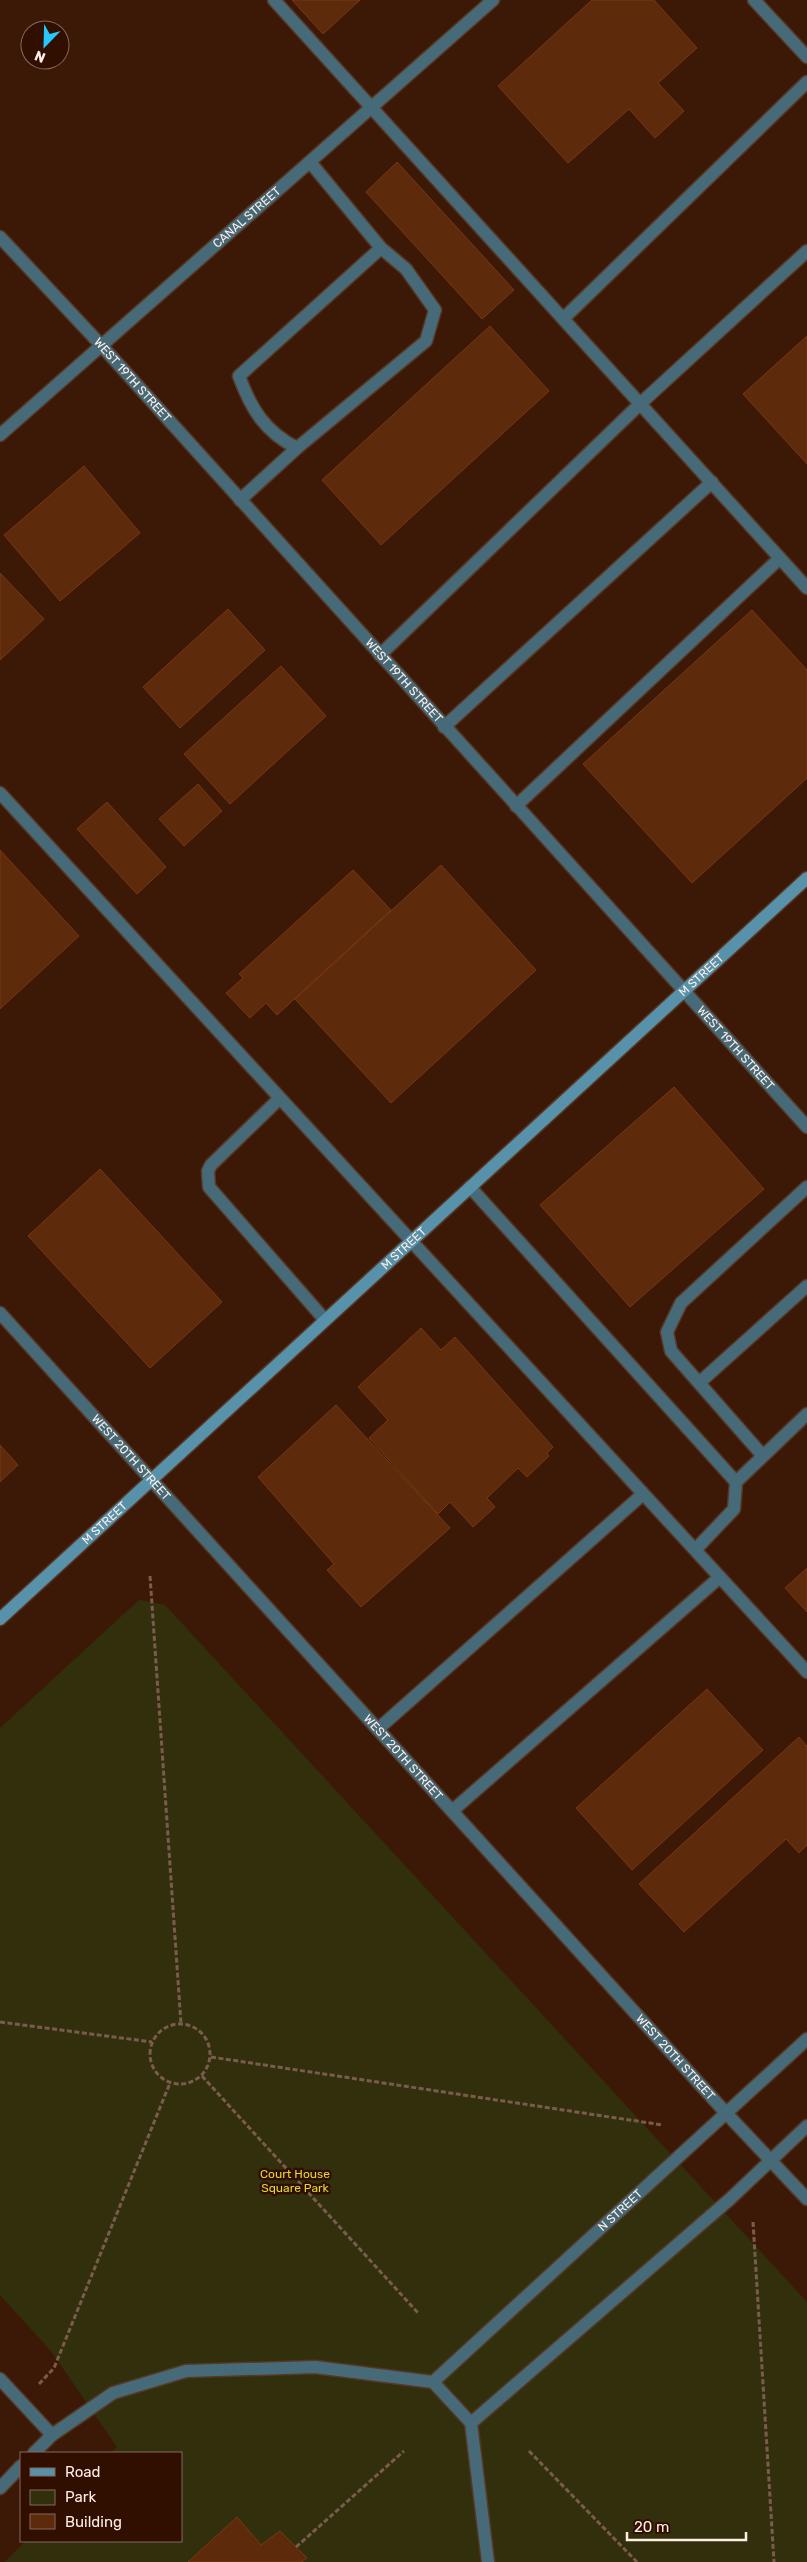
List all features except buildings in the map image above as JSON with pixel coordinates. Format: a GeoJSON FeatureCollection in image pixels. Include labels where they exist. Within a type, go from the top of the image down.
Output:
{"type":"FeatureCollection","features":[{"type":"Feature","properties":{"kind":"street"},"geometry":{"type":"LineString","coordinates":[[274,0],[807,588]]}},
{"type":"Feature","properties":{"kind":"street","name":"CANAL STREET"},"geometry":{"type":"LineString","coordinates":[[0,435],[100,344],[373,107],[492,0]]}},
{"type":"Feature","properties":{"kind":"street"},"geometry":{"type":"LineString","coordinates":[[754,0],[807,57]]}},
{"type":"Feature","properties":{"kind":"street"},"geometry":{"type":"LineString","coordinates":[[564,318],[807,82]]}},
{"type":"Feature","properties":{"kind":"street"},"geometry":{"type":"LineString","coordinates":[[240,500],[297,448],[426,341],[435,310],[406,269],[381,248],[310,162]]}},
{"type":"Feature","properties":{"kind":"street","name":"WEST 19TH STREET"},"geometry":{"type":"LineString","coordinates":[[0,237],[100,344],[683,992],[807,1127]]}},
{"type":"Feature","properties":{"kind":"street"},"geometry":{"type":"LineString","coordinates":[[297,448],[278,438],[250,405],[239,376],[381,248]]}},
{"type":"Feature","properties":{"kind":"street"},"geometry":{"type":"LineString","coordinates":[[380,655],[641,403],[807,251]]}},
{"type":"Feature","properties":{"kind":"street"},"geometry":{"type":"LineString","coordinates":[[444,727],[712,482]]}},
{"type":"Feature","properties":{"kind":"street"},"geometry":{"type":"LineString","coordinates":[[516,806],[780,558]]}},
{"type":"Feature","properties":{"kind":"street"},"geometry":{"type":"LineString","coordinates":[[0,792],[279,1099],[807,1672]]}},
{"type":"Feature","properties":{"kind":"street","name":"M STREET"},"geometry":{"type":"LineString","coordinates":[[0,1619],[807,878]]}},
{"type":"Feature","properties":{"kind":"street"},"geometry":{"type":"LineString","coordinates":[[279,1099],[211,1165],[207,1181],[209,1187],[325,1320]]}},
{"type":"Feature","properties":{"kind":"street"},"geometry":{"type":"LineString","coordinates":[[470,1187],[736,1482]]}},
{"type":"Feature","properties":{"kind":"street"},"geometry":{"type":"LineString","coordinates":[[763,1456],[671,1351],[667,1332],[681,1304],[807,1187]]}},
{"type":"Feature","properties":{"kind":"street"},"geometry":{"type":"LineString","coordinates":[[699,1383],[807,1286]]}},
{"type":"Feature","properties":{"kind":"street","name":"WEST 20TH STREET"},"geometry":{"type":"LineString","coordinates":[[0,1313],[726,2114],[807,2200]]}},
{"type":"Feature","properties":{"kind":"street"},"geometry":{"type":"LineString","coordinates":[[695,1550],[734,1508],[736,1482],[807,1414]]}},
{"type":"Feature","properties":{"kind":"street"},"geometry":{"type":"LineString","coordinates":[[378,1729],[644,1494]]}},
{"type":"Feature","properties":{"kind":"street"},"geometry":{"type":"LineString","coordinates":[[452,1811],[720,1577]]}},
{"type":"Feature","properties":{"kind":"street","name":"N STREET"},"geometry":{"type":"LineString","coordinates":[[433,2382],[807,2039]]}},
{"type":"Feature","properties":{"kind":"street"},"geometry":{"type":"LineString","coordinates":[[471,2423],[730,2199],[807,2126]]}},
{"type":"Feature","properties":{"kind":"street"},"geometry":{"type":"LineString","coordinates":[[35,2452],[52,2435],[113,2394],[186,2371],[315,2367],[433,2382],[471,2423],[488,2562]]}},
{"type":"Feature","properties":{"kind":"street"},"geometry":{"type":"LineString","coordinates":[[0,2379],[52,2435]]}},
{"type":"Feature","properties":{"kind":"street"},"geometry":{"type":"LineString","coordinates":[[0,2488],[20,2467]]}},
{"type":"Feature","properties":{"kind":"path"},"geometry":{"type":"LineString","coordinates":[[150,1576],[181,2024]]}},
{"type":"Feature","properties":{"kind":"path"},"geometry":{"type":"LineString","coordinates":[[0,2022],[152,2042]]}},
{"type":"Feature","properties":{"kind":"path"},"geometry":{"type":"LineString","coordinates":[[181,2024],[191,2025],[200,2030],[210,2046],[210,2064],[202,2076],[187,2084],[170,2083],[161,2078],[154,2070],[150,2051],[152,2042],[164,2028],[181,2024]]}},
{"type":"Feature","properties":{"kind":"path"},"geometry":{"type":"LineString","coordinates":[[211,2057],[663,2125]]}},
{"type":"Feature","properties":{"kind":"path"},"geometry":{"type":"LineString","coordinates":[[202,2076],[419,2314]]}},
{"type":"Feature","properties":{"kind":"path"},"geometry":{"type":"LineString","coordinates":[[22,2402],[54,2368],[170,2083]]}},
{"type":"Feature","properties":{"kind":"path"},"geometry":{"type":"LineString","coordinates":[[753,2222],[774,2562]]}},
{"type":"Feature","properties":{"kind":"path"},"geometry":{"type":"LineString","coordinates":[[529,2450],[637,2562]]}},
{"type":"Feature","properties":{"kind":"path"},"geometry":{"type":"LineString","coordinates":[[296,2547],[404,2451]]}},
{"type":"Feature","properties":{"kind":"green space","name":"Court House Square Park"},"geometry":{"type":"Polygon","coordinates":[[[139,1600],[165,1605],[807,2302],[807,2562],[5,2562],[25,2542],[182,2542],[182,2452],[112,2452],[117,2447],[51,2351],[0,2295],[0,1728],[139,1600]]]}}]}
